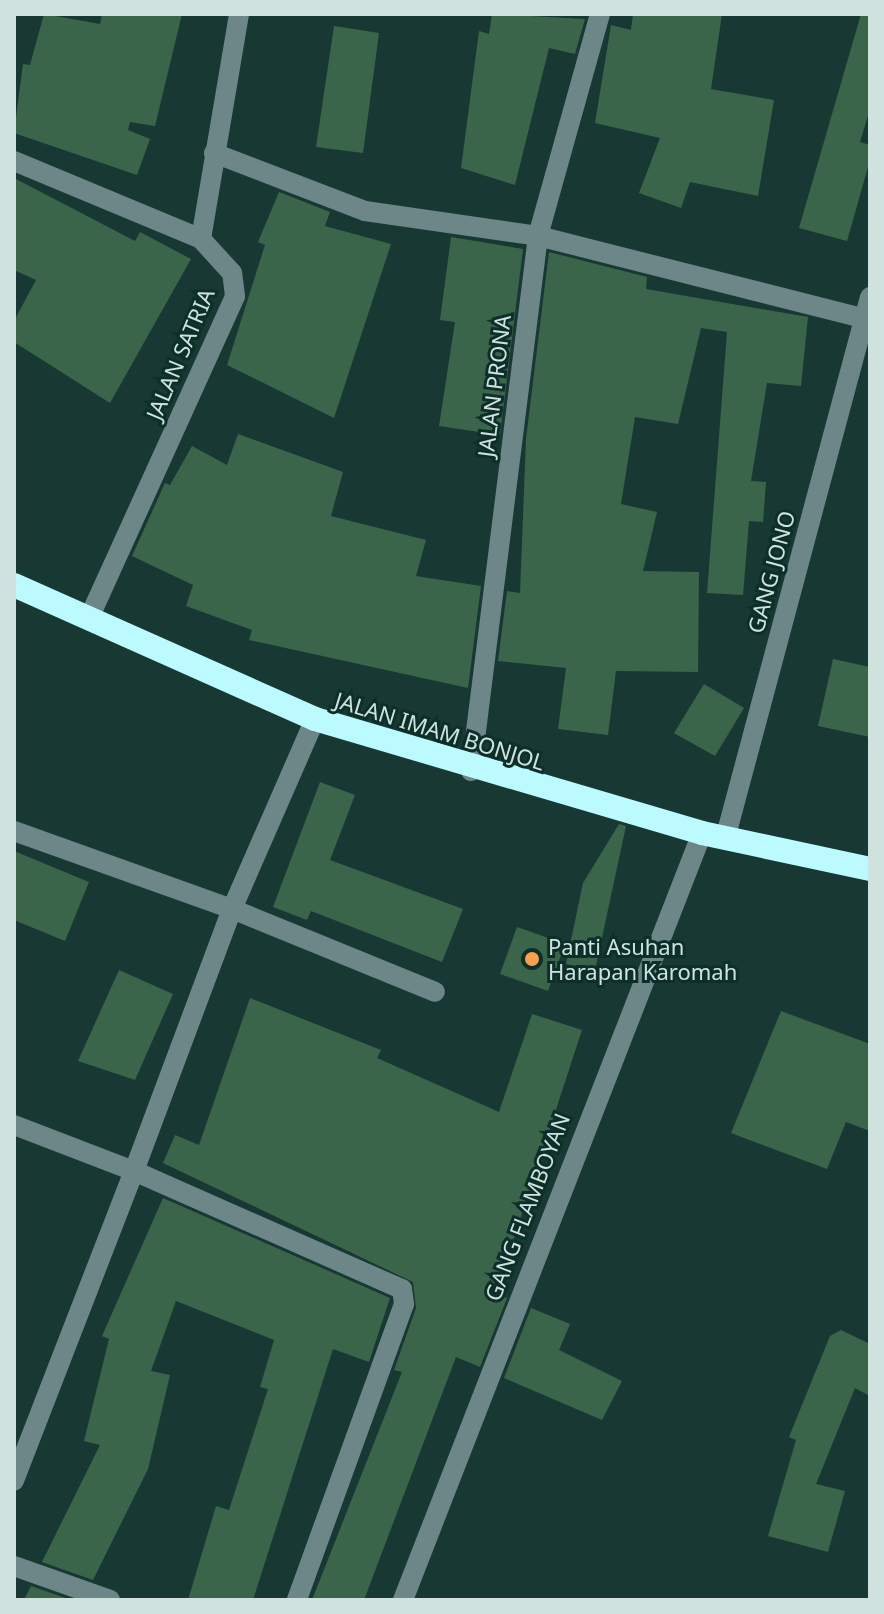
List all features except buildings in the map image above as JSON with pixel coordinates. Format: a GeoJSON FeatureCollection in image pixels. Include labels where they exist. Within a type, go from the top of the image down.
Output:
{"type":"FeatureCollection","features":[{"type":"Feature","properties":{"kind":"highway","name":"JALAN IMAM BONJOL"},"geometry":{"type":"LineString","coordinates":[[14,585],[90,616],[315,719],[471,771],[713,836],[870,869]]}},
{"type":"Feature","properties":{"kind":"street"},"geometry":{"type":"LineString","coordinates":[[14,161],[201,239],[239,14]]}},
{"type":"Feature","properties":{"kind":"street","name":"JALAN PRONA"},"geometry":{"type":"LineString","coordinates":[[471,771],[538,236],[600,14]]}},
{"type":"Feature","properties":{"kind":"street"},"geometry":{"type":"LineString","coordinates":[[214,153],[365,211],[538,236],[863,318]]}},
{"type":"Feature","properties":{"kind":"street","name":"JALAN SATRIA"},"geometry":{"type":"LineString","coordinates":[[90,616],[235,296],[226,263],[201,239]]}},
{"type":"Feature","properties":{"kind":"street","name":"GANG JONO"},"geometry":{"type":"LineString","coordinates":[[713,836],[870,297]]}},
{"type":"Feature","properties":{"kind":"street"},"geometry":{"type":"LineString","coordinates":[[14,1481],[232,909],[315,719]]}},
{"type":"Feature","properties":{"kind":"street"},"geometry":{"type":"LineString","coordinates":[[14,831],[232,909],[435,992]]}},
{"type":"Feature","properties":{"kind":"street","name":"GANG FLAMBOYAN"},"geometry":{"type":"LineString","coordinates":[[403,1600],[713,836]]}},
{"type":"Feature","properties":{"kind":"street"},"geometry":{"type":"LineString","coordinates":[[14,1125],[134,1171],[402,1289],[404,1304],[297,1600]]}},
{"type":"Feature","properties":{"kind":"street"},"geometry":{"type":"LineString","coordinates":[[14,1566],[110,1600]]}},
{"type":"Feature","properties":{"kind":"place","name":"Panti Asuhan Harapan Karomah"},"geometry":{"type":"Point","coordinates":[532,959]}}]}
